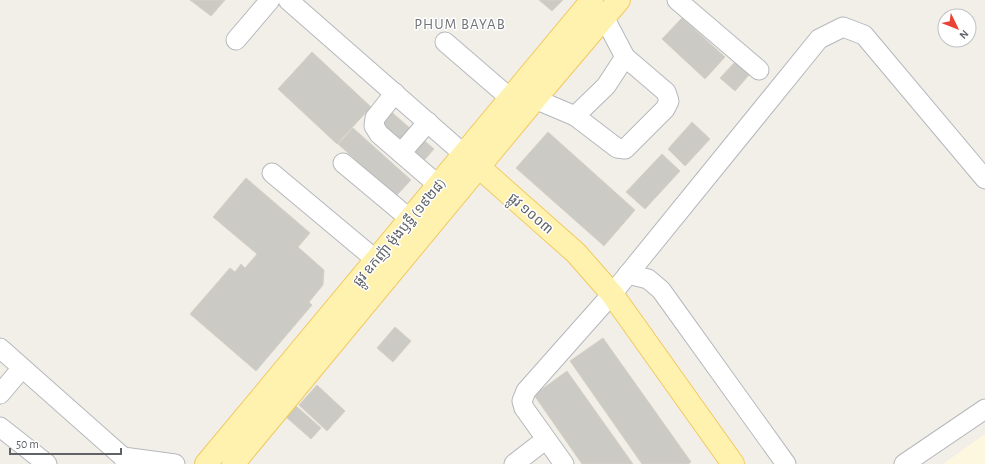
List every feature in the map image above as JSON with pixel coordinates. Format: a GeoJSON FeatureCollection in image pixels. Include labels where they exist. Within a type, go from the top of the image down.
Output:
{"type":"FeatureCollection","features":[{"type":"Feature","properties":{"kind":"main road","name":"ផ្លូវ ឧកញ៉ា ម៉ុងឫទ្ធី (១៩២៨)"},"geometry":{"type":"LineString","coordinates":[[233,464],[384,266],[471,160],[510,98],[595,7],[619,0]]}},
{"type":"Feature","properties":{"kind":"main road","name":"ផ្លូវ ឧកញ៉ា ម៉ុងឫទ្ធី (១៩២៨)"},"geometry":{"type":"LineString","coordinates":[[206,464],[384,266],[410,219],[438,185],[471,160],[535,99],[595,7]]}},
{"type":"Feature","properties":{"kind":"main road","name":"ផ្លូវ ១០០៣"},"geometry":{"type":"LineString","coordinates":[[471,160],[576,253],[612,294],[733,464]]}},
{"type":"Feature","properties":{"kind":"street"},"geometry":{"type":"LineString","coordinates":[[236,40],[270,0]]}},
{"type":"Feature","properties":{"kind":"street","name":"ផ្លូវ ១០០៣"},"geometry":{"type":"LineString","coordinates":[[288,0],[471,160]]}},
{"type":"Feature","properties":{"kind":"street"},"geometry":{"type":"LineString","coordinates":[[677,0],[759,70]]}},
{"type":"Feature","properties":{"kind":"street"},"geometry":{"type":"LineString","coordinates":[[535,99],[575,116],[617,148],[625,149],[665,109],[668,101],[666,92],[625,57],[595,7]]}},
{"type":"Feature","properties":{"kind":"street"},"geometry":{"type":"LineString","coordinates":[[564,464],[545,440],[524,408],[522,401],[526,392],[612,294],[820,39],[843,27],[864,35],[985,179]]}},
{"type":"Feature","properties":{"kind":"street"},"geometry":{"type":"LineString","coordinates":[[445,42],[510,98]]}},
{"type":"Feature","properties":{"kind":"street"},"geometry":{"type":"LineString","coordinates":[[575,116],[606,86],[625,57]]}},
{"type":"Feature","properties":{"kind":"street"},"geometry":{"type":"LineString","coordinates":[[395,93],[375,118],[374,126],[379,134],[438,185]]}},
{"type":"Feature","properties":{"kind":"street"},"geometry":{"type":"LineString","coordinates":[[401,153],[428,122]]}},
{"type":"Feature","properties":{"kind":"street"},"geometry":{"type":"LineString","coordinates":[[343,163],[410,219]]}},
{"type":"Feature","properties":{"kind":"street"},"geometry":{"type":"LineString","coordinates":[[272,173],[384,266]]}},
{"type":"Feature","properties":{"kind":"street"},"geometry":{"type":"LineString","coordinates":[[628,274],[648,279],[661,290],[786,464]]}},
{"type":"Feature","properties":{"kind":"street"},"geometry":{"type":"LineString","coordinates":[[0,348],[124,461],[175,464]]}},
{"type":"Feature","properties":{"kind":"street"},"geometry":{"type":"LineString","coordinates":[[0,394],[22,368]]}},
{"type":"Feature","properties":{"kind":"street"},"geometry":{"type":"LineString","coordinates":[[904,464],[985,409]]}},
{"type":"Feature","properties":{"kind":"street"},"geometry":{"type":"LineString","coordinates":[[0,427],[47,464]]}},
{"type":"Feature","properties":{"kind":"street"},"geometry":{"type":"LineString","coordinates":[[514,464],[545,440]]}},
{"type":"Feature","properties":{"kind":"shaded area"},"geometry":{"type":"Polygon","coordinates":[[[985,434],[985,464],[943,464],[985,434]]]}},
{"type":"Feature","properties":{"kind":"building"},"geometry":{"type":"Polygon","coordinates":[[[190,0],[225,0],[211,16],[190,0]]]}},
{"type":"Feature","properties":{"kind":"building"},"geometry":{"type":"Polygon","coordinates":[[[539,0],[563,0],[552,11],[539,0]]]}},
{"type":"Feature","properties":{"kind":"building"},"geometry":{"type":"Polygon","coordinates":[[[682,18],[725,57],[705,79],[662,39],[682,18]]]}},
{"type":"Feature","properties":{"kind":"building"},"geometry":{"type":"Polygon","coordinates":[[[312,52],[371,107],[337,144],[278,89],[312,52]]]}},
{"type":"Feature","properties":{"kind":"building"},"geometry":{"type":"Polygon","coordinates":[[[735,62],[749,75],[735,91],[720,78],[735,62]]]}},
{"type":"Feature","properties":{"kind":"building"},"geometry":{"type":"Polygon","coordinates":[[[388,109],[434,149],[419,166],[374,125],[388,109]]]}},
{"type":"Feature","properties":{"kind":"building"},"geometry":{"type":"Polygon","coordinates":[[[692,122],[710,139],[685,166],[668,149],[692,122]]]}},
{"type":"Feature","properties":{"kind":"building"},"geometry":{"type":"Polygon","coordinates":[[[353,128],[411,180],[396,196],[338,144],[353,128]]]}},
{"type":"Feature","properties":{"kind":"building"},"geometry":{"type":"Polygon","coordinates":[[[548,132],[635,210],[604,246],[516,168],[548,132]]]}},
{"type":"Feature","properties":{"kind":"building"},"geometry":{"type":"Polygon","coordinates":[[[662,154],[680,171],[645,209],[626,192],[662,154]]]}},
{"type":"Feature","properties":{"kind":"building"},"geometry":{"type":"Polygon","coordinates":[[[246,178],[310,233],[298,247],[324,270],[323,285],[309,302],[312,305],[256,371],[190,314],[230,268],[235,272],[241,264],[245,268],[257,254],[213,217],[246,178]]]}},
{"type":"Feature","properties":{"kind":"building"},"geometry":{"type":"Polygon","coordinates":[[[395,327],[411,341],[393,362],[377,348],[395,327]]]}},
{"type":"Feature","properties":{"kind":"building"},"geometry":{"type":"Polygon","coordinates":[[[603,338],[691,462],[688,464],[642,464],[570,361],[603,338]]]}},
{"type":"Feature","properties":{"kind":"building"},"geometry":{"type":"Polygon","coordinates":[[[567,371],[633,464],[582,464],[534,395],[567,371]]]}},
{"type":"Feature","properties":{"kind":"building"},"geometry":{"type":"Polygon","coordinates":[[[317,385],[345,411],[327,431],[299,405],[317,385]]]}},
{"type":"Feature","properties":{"kind":"building"},"geometry":{"type":"Polygon","coordinates":[[[296,406],[321,428],[311,439],[286,417],[296,406]]]}},
{"type":"Feature","properties":{"kind":"district","name":"PHUM BAYAB"},"geometry":{"type":"Point","coordinates":[460,24]}}]}
